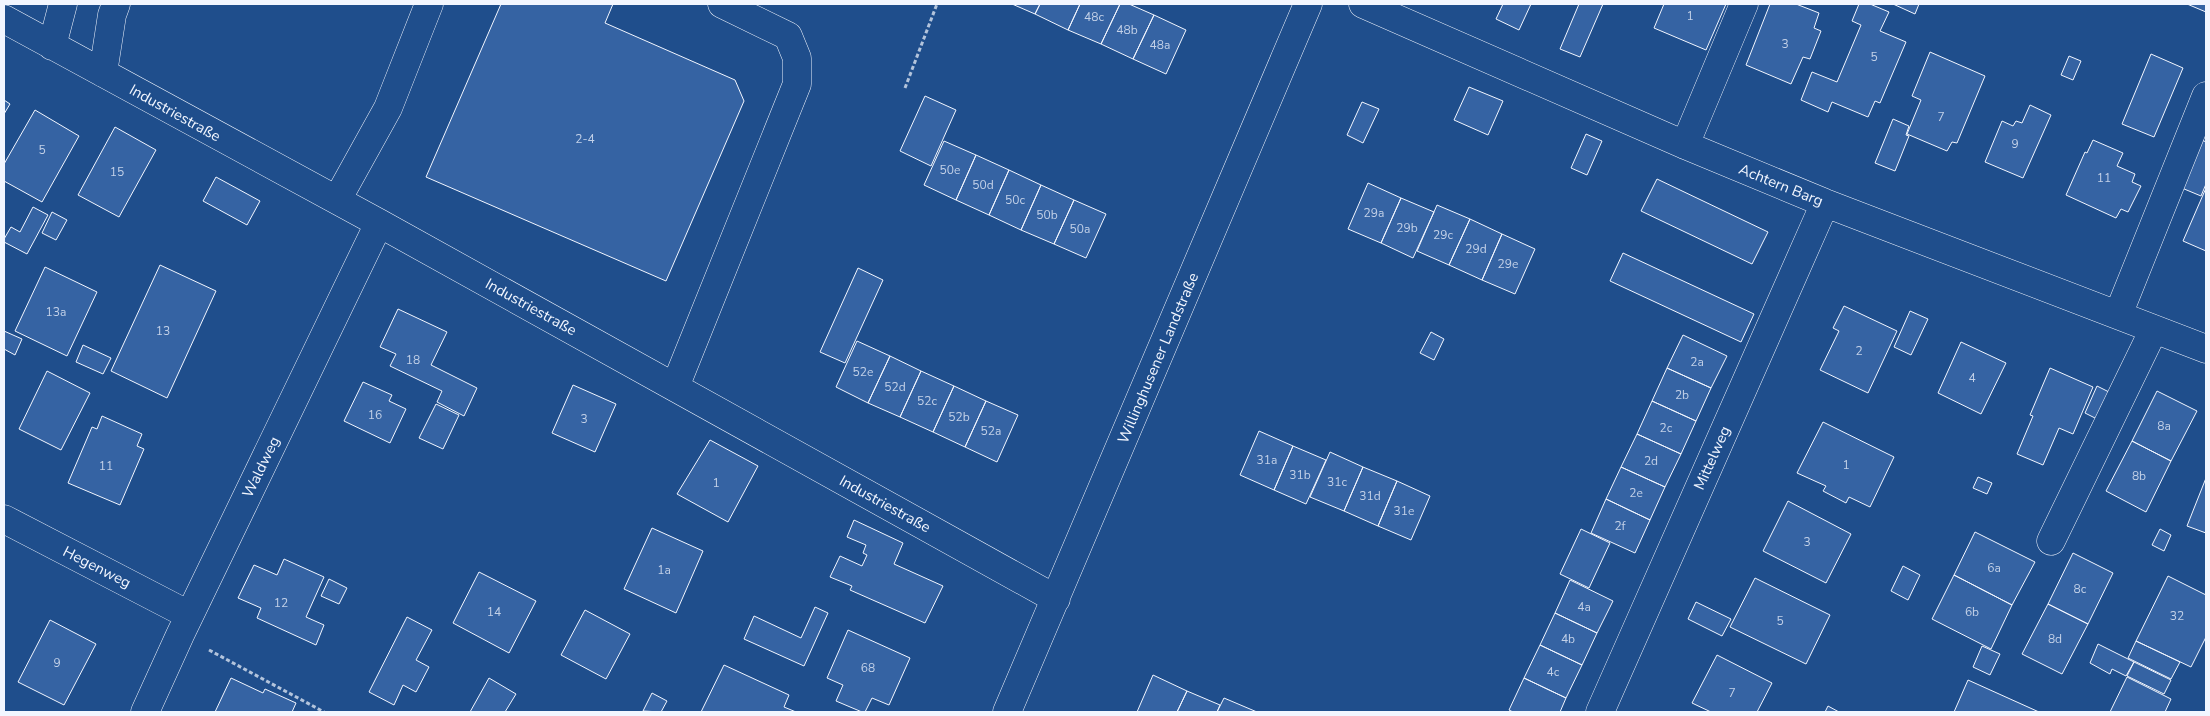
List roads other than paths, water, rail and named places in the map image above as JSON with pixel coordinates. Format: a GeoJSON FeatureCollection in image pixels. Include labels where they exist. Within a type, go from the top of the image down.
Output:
{"type":"FeatureCollection","features":[{"type":"Feature","properties":{"kind":"street"},"geometry":{"type":"LineString","coordinates":[[52,46],[63,4]]}},
{"type":"Feature","properties":{"kind":"street"},"geometry":{"type":"LineString","coordinates":[[102,73],[112,15],[116,4]]}},
{"type":"Feature","properties":{"kind":"street"},"geometry":{"type":"LineString","coordinates":[[337,200],[388,108],[429,4]]}},
{"type":"Feature","properties":{"kind":"street"},"geometry":{"type":"LineString","coordinates":[[675,387],[798,84],[797,58],[788,36],[722,4]]}},
{"type":"Feature","properties":{"kind":"street","name":"Willinghusener Landstraße"},"geometry":{"type":"LineString","coordinates":[[1007,712],[1308,4]]}},
{"type":"Feature","properties":{"kind":"street","name":"Achtern Barg"},"geometry":{"type":"LineString","coordinates":[[1363,4],[1685,145],[1825,203],[2206,349]]}},
{"type":"Feature","properties":{"kind":"street"},"geometry":{"type":"LineString","coordinates":[[1685,145],[1744,4]]}},
{"type":"Feature","properties":{"kind":"street","name":"Industriestraße"},"geometry":{"type":"LineString","coordinates":[[4,19],[379,223],[1056,599]]}},
{"type":"Feature","properties":{"kind":"street"},"geometry":{"type":"LineString","coordinates":[[2118,316],[2206,96]]}},
{"type":"Feature","properties":{"kind":"street","name":"Mittelweg"},"geometry":{"type":"LineString","coordinates":[[1600,712],[1825,203]]}},
{"type":"Feature","properties":{"kind":"street","name":"Waldweg"},"geometry":{"type":"LineString","coordinates":[[145,712],[184,625],[379,223]]}},
{"type":"Feature","properties":{"kind":"street"},"geometry":{"type":"LineString","coordinates":[[2051,541],[2154,329]]}},
{"type":"Feature","properties":{"kind":"street","name":"Hegenweg"},"geometry":{"type":"LineString","coordinates":[[4,518],[184,625]]}}]}
